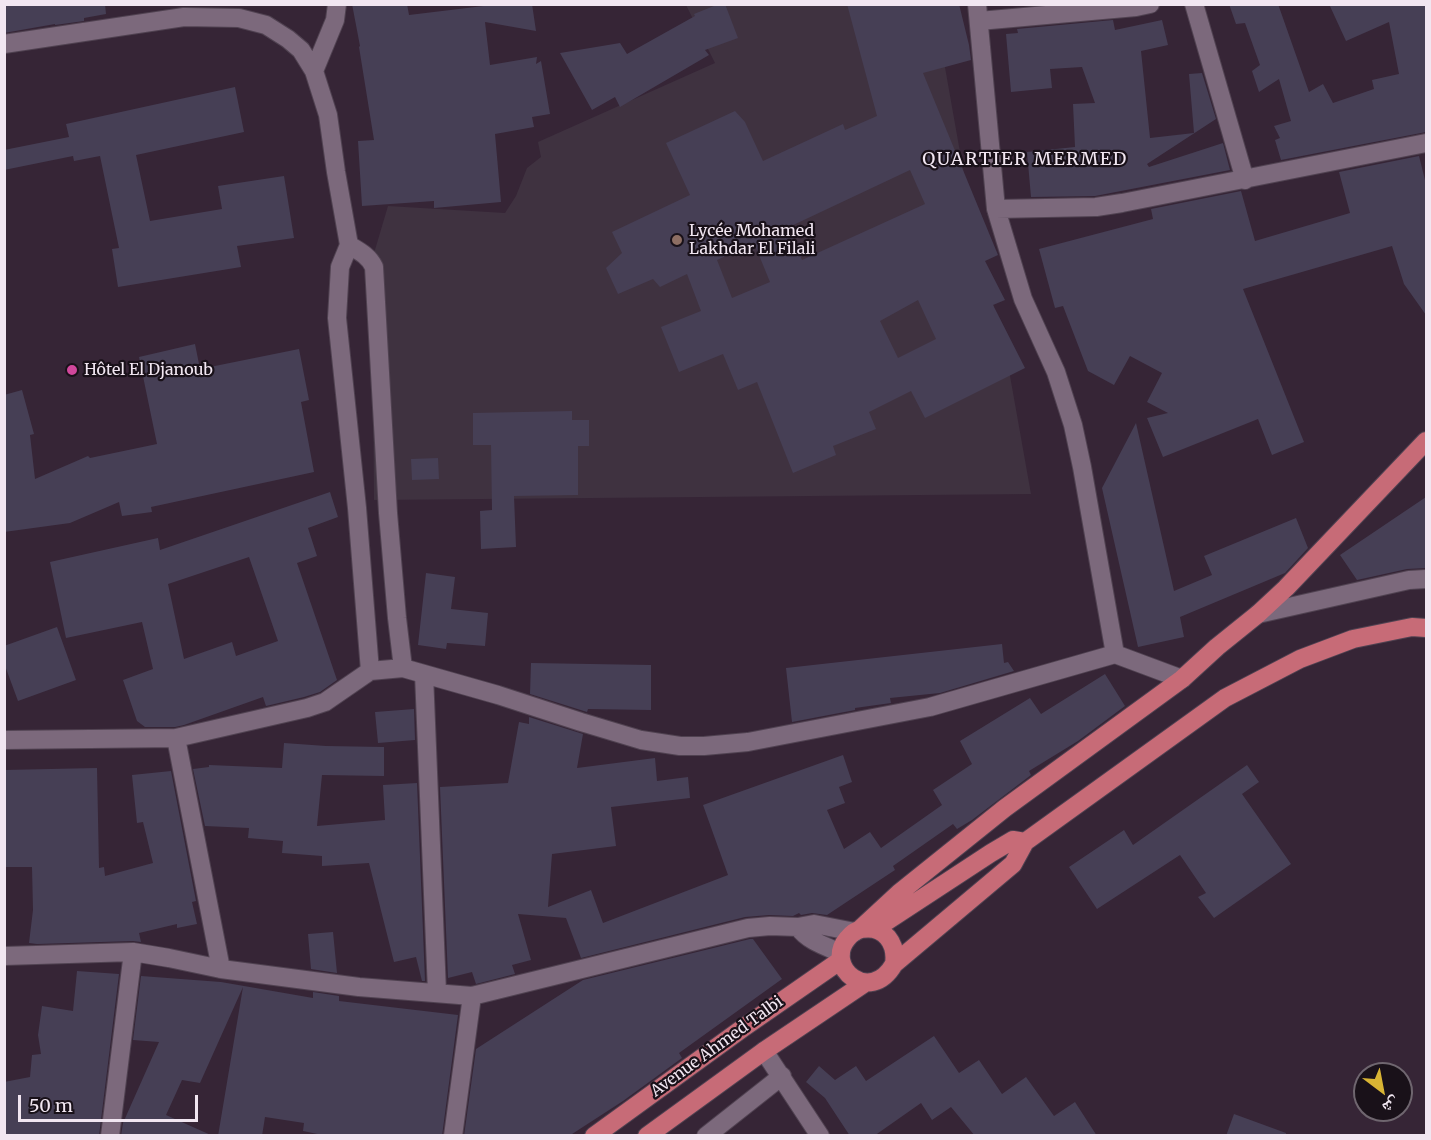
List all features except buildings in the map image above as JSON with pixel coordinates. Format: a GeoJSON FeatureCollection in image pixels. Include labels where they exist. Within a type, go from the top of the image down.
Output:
{"type":"FeatureCollection","features":[{"type":"Feature","properties":{"kind":"main road"},"geometry":{"type":"LineString","coordinates":[[863,930],[899,893],[1005,808],[1182,679],[1258,614],[1426,443]]}},
{"type":"Feature","properties":{"kind":"main road"},"geometry":{"type":"LineString","coordinates":[[894,964],[1012,864],[1025,842],[1225,698],[1299,659],[1353,639],[1412,627],[1426,628]]}},
{"type":"Feature","properties":{"kind":"main road"},"geometry":{"type":"LineString","coordinates":[[863,930],[883,933],[894,946],[894,964],[890,972],[874,982],[857,980],[844,968],[841,956],[843,944],[848,937],[1013,840],[1025,842]]}},
{"type":"Feature","properties":{"kind":"main road","name":"Avenue Ahmed Talbi"},"geometry":{"type":"LineString","coordinates":[[594,1136],[841,956]]}},
{"type":"Feature","properties":{"kind":"main road"},"geometry":{"type":"LineString","coordinates":[[647,1136],[764,1051],[865,982]]}},
{"type":"Feature","properties":{"kind":"street"},"geometry":{"type":"LineString","coordinates":[[314,71],[335,20],[337,4]]}},
{"type":"Feature","properties":{"kind":"street"},"geometry":{"type":"LineString","coordinates":[[1115,654],[1073,425],[1056,372],[1023,299],[996,209],[978,13],[1136,7],[1150,4]]}},
{"type":"Feature","properties":{"kind":"street"},"geometry":{"type":"LineString","coordinates":[[1194,4],[1245,180]]}},
{"type":"Feature","properties":{"kind":"street"},"geometry":{"type":"LineString","coordinates":[[4,44],[184,17],[239,18],[266,25],[288,39],[301,50],[314,71],[328,116],[349,245],[340,267],[337,318],[357,508],[370,671]]}},
{"type":"Feature","properties":{"kind":"street"},"geometry":{"type":"LineString","coordinates":[[996,209],[1096,207],[1245,180],[1426,143]]}},
{"type":"Feature","properties":{"kind":"street"},"geometry":{"type":"LineString","coordinates":[[349,245],[372,261],[374,267],[388,513],[403,668]]}},
{"type":"Feature","properties":{"kind":"street"},"geometry":{"type":"LineString","coordinates":[[1258,614],[1409,580],[1426,579]]}},
{"type":"Feature","properties":{"kind":"street"},"geometry":{"type":"LineString","coordinates":[[4,740],[176,738],[316,705],[337,694],[370,671],[403,668],[641,740],[680,746],[748,742],[930,706],[1115,654],[1182,679]]}},
{"type":"Feature","properties":{"kind":"street"},"geometry":{"type":"LineString","coordinates":[[424,674],[437,992]]}},
{"type":"Feature","properties":{"kind":"street"},"geometry":{"type":"LineString","coordinates":[[176,738],[221,969]]}},
{"type":"Feature","properties":{"kind":"street"},"geometry":{"type":"LineString","coordinates":[[4,956],[133,952],[221,969],[359,987],[472,996],[748,928],[798,927],[814,924],[863,930]]}},
{"type":"Feature","properties":{"kind":"street"},"geometry":{"type":"LineString","coordinates":[[798,927],[813,941],[841,956]]}},
{"type":"Feature","properties":{"kind":"street"},"geometry":{"type":"LineString","coordinates":[[110,1136],[133,952]]}},
{"type":"Feature","properties":{"kind":"street"},"geometry":{"type":"LineString","coordinates":[[453,1136],[472,996]]}},
{"type":"Feature","properties":{"kind":"street"},"geometry":{"type":"LineString","coordinates":[[764,1051],[820,1136]]}},
{"type":"Feature","properties":{"kind":"street"},"geometry":{"type":"LineString","coordinates":[[706,1136],[782,1076]]}},
{"type":"Feature","properties":{"kind":"shaded area","name":"Lycée Mohamed Lakhdar El Filali"},"geometry":{"type":"Polygon","coordinates":[[[686,5],[934,5],[972,220],[1007,359],[1031,494],[374,500],[372,260],[388,206],[505,213],[516,196],[527,168],[541,157],[538,142],[715,63],[686,5]]]}},
{"type":"Feature","properties":{"kind":"place","name":"Lycée Mohamed Lakhdar El Filali"},"geometry":{"type":"Point","coordinates":[677,240]}},
{"type":"Feature","properties":{"kind":"place","name":"Hôtel El Djanoub"},"geometry":{"type":"Point","coordinates":[72,370]}},
{"type":"Feature","properties":{"kind":"district","name":"QUARTIER MERMED"},"geometry":{"type":"Point","coordinates":[1025,160]}}]}
